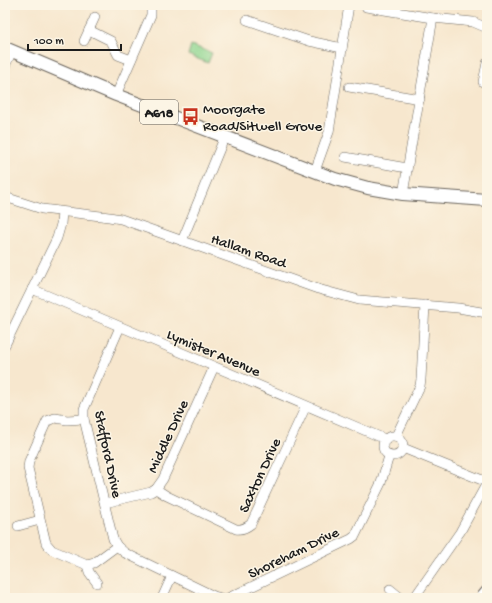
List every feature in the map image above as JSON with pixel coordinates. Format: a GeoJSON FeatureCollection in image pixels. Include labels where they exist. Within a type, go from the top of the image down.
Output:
{"type":"FeatureCollection","features":[{"type":"Feature","properties":{"kind":"main road","name":"A618"},"geometry":{"type":"LineString","coordinates":[[8,50],[116,95],[354,185],[403,194],[487,200]]}},
{"type":"Feature","properties":{"kind":"main road"},"geometry":{"type":"LineString","coordinates":[[482,598],[487,592]]}},
{"type":"Feature","properties":{"kind":"street"},"geometry":{"type":"LineString","coordinates":[[116,95],[151,15],[151,5]]}},
{"type":"Feature","properties":{"kind":"street"},"geometry":{"type":"LineString","coordinates":[[315,171],[329,132],[349,5]]}},
{"type":"Feature","properties":{"kind":"street"},"geometry":{"type":"LineString","coordinates":[[366,7],[433,18],[473,22],[487,28]]}},
{"type":"Feature","properties":{"kind":"street"},"geometry":{"type":"LineString","coordinates":[[84,41],[95,17]]}},
{"type":"Feature","properties":{"kind":"street"},"geometry":{"type":"LineString","coordinates":[[403,194],[433,18]]}},
{"type":"Feature","properties":{"kind":"street"},"geometry":{"type":"LineString","coordinates":[[247,19],[309,41],[342,48]]}},
{"type":"Feature","properties":{"kind":"street"},"geometry":{"type":"LineString","coordinates":[[89,30],[111,41],[118,55],[131,60]]}},
{"type":"Feature","properties":{"kind":"street"},"geometry":{"type":"LineString","coordinates":[[5,66],[8,50]]}},
{"type":"Feature","properties":{"kind":"street"},"geometry":{"type":"LineString","coordinates":[[483,82],[487,63]]}},
{"type":"Feature","properties":{"kind":"street"},"geometry":{"type":"LineString","coordinates":[[349,87],[420,99]]}},
{"type":"Feature","properties":{"kind":"street"},"geometry":{"type":"LineString","coordinates":[[182,241],[225,136]]}},
{"type":"Feature","properties":{"kind":"street"},"geometry":{"type":"LineString","coordinates":[[345,158],[407,168]]}},
{"type":"Feature","properties":{"kind":"street","name":"Hallam Road"},"geometry":{"type":"LineString","coordinates":[[5,197],[42,209],[121,219],[338,295],[359,300],[458,308],[487,313]]}},
{"type":"Feature","properties":{"kind":"street"},"geometry":{"type":"LineString","coordinates":[[5,345],[57,238],[61,224],[62,212]]}},
{"type":"Feature","properties":{"kind":"street","name":"Lymister Avenue"},"geometry":{"type":"LineString","coordinates":[[32,289],[385,439]]}},
{"type":"Feature","properties":{"kind":"street"},"geometry":{"type":"LineString","coordinates":[[396,436],[420,386],[425,305]]}},
{"type":"Feature","properties":{"kind":"street","name":"Stafford Drive"},"geometry":{"type":"LineString","coordinates":[[117,546],[113,539],[104,503],[84,419],[84,409],[85,403],[120,327]]}},
{"type":"Feature","properties":{"kind":"street","name":"Middle Drive"},"geometry":{"type":"LineString","coordinates":[[104,503],[151,492],[156,489],[163,479],[214,367]]}},
{"type":"Feature","properties":{"kind":"street","name":"Saxton Drive"},"geometry":{"type":"LineString","coordinates":[[156,489],[167,496],[236,529],[242,530],[247,528],[251,524],[306,406]]}},
{"type":"Feature","properties":{"kind":"street"},"geometry":{"type":"LineString","coordinates":[[84,419],[67,420],[55,418],[47,421],[32,453],[28,468],[48,547],[87,565],[94,563],[117,546],[125,553],[221,598]]}},
{"type":"Feature","properties":{"kind":"street"},"geometry":{"type":"LineString","coordinates":[[390,436],[396,436],[401,441],[403,448],[398,455],[389,456],[382,449],[382,445],[385,439],[390,436]]}},
{"type":"Feature","properties":{"kind":"street"},"geometry":{"type":"LineString","coordinates":[[403,448],[487,482],[460,532],[414,598]]}},
{"type":"Feature","properties":{"kind":"street","name":"Shoreham Drive"},"geometry":{"type":"LineString","coordinates":[[228,598],[355,536],[381,483],[389,456]]}},
{"type":"Feature","properties":{"kind":"street"},"geometry":{"type":"LineString","coordinates":[[18,526],[40,520]]}},
{"type":"Feature","properties":{"kind":"street"},"geometry":{"type":"LineString","coordinates":[[87,565],[89,572],[97,583]]}},
{"type":"Feature","properties":{"kind":"street"},"geometry":{"type":"LineString","coordinates":[[162,598],[172,576]]}},
{"type":"Feature","properties":{"kind":"street"},"geometry":{"type":"LineString","coordinates":[[390,589],[401,598]]}},
{"type":"Feature","properties":{"kind":"green space"},"geometry":{"type":"Polygon","coordinates":[[[191,45],[212,53],[208,63],[188,55],[191,45]]]}},
{"type":"Feature","properties":{"kind":"place","name":"Moorgate Road/Sitwell Grove"},"geometry":{"type":"Point","coordinates":[190,117]}}]}
